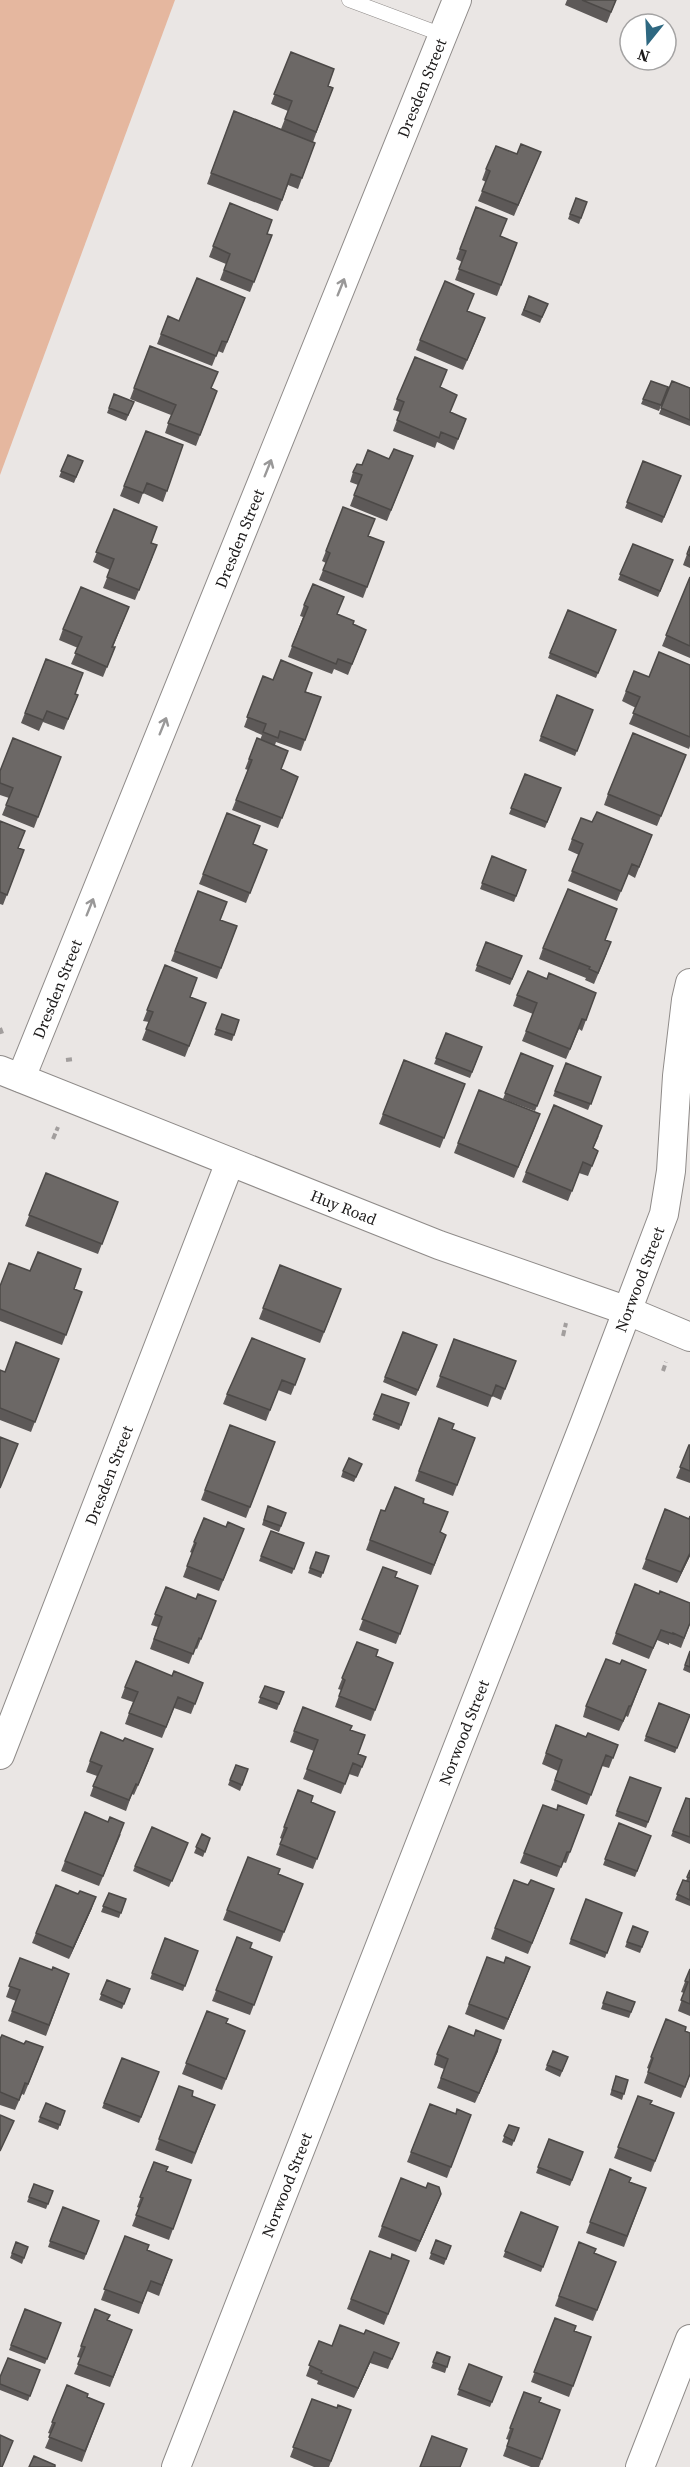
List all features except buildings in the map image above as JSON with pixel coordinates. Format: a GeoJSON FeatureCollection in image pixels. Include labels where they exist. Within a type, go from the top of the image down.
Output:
{"type":"FeatureCollection","features":[{"type":"Feature","properties":{"kind":"street","name":"Dresden Street"},"geometry":{"type":"LineString","coordinates":[[10,1074],[457,0]]}},
{"type":"Feature","properties":{"kind":"street","name":"Norwood Street"},"geometry":{"type":"LineString","coordinates":[[176,2467],[664,1214],[671,1172],[677,1076],[690,983]]}},
{"type":"Feature","properties":{"kind":"street","name":"Huy Road"},"geometry":{"type":"LineString","coordinates":[[10,1074],[439,1245],[628,1311],[690,1337]]}},
{"type":"Feature","properties":{"kind":"street","name":"Dresden Street"},"geometry":{"type":"LineString","coordinates":[[0,1755],[230,1162]]}},
{"type":"Feature","properties":{"kind":"street"},"geometry":{"type":"LineString","coordinates":[[640,2467],[690,2340]]}},
{"type":"Feature","properties":{"kind":"lane"},"geometry":{"type":"LineString","coordinates":[[349,0],[443,35]]}},
{"type":"Feature","properties":{"kind":"path"},"geometry":{"type":"LineString","coordinates":[[0,1028],[3,1037]]}},
{"type":"Feature","properties":{"kind":"path"},"geometry":{"type":"LineString","coordinates":[[53,1138],[59,1124]]}},
{"type":"Feature","properties":{"kind":"path"},"geometry":{"type":"LineString","coordinates":[[563,1336],[566,1323]]}},
{"type":"Feature","properties":{"kind":"path"},"geometry":{"type":"LineString","coordinates":[[663,1371],[666,1361]]}},
{"type":"Feature","properties":{"kind":"shaded area"},"geometry":{"type":"Polygon","coordinates":[[[0,0],[175,0],[0,475],[0,0]]]}}]}
